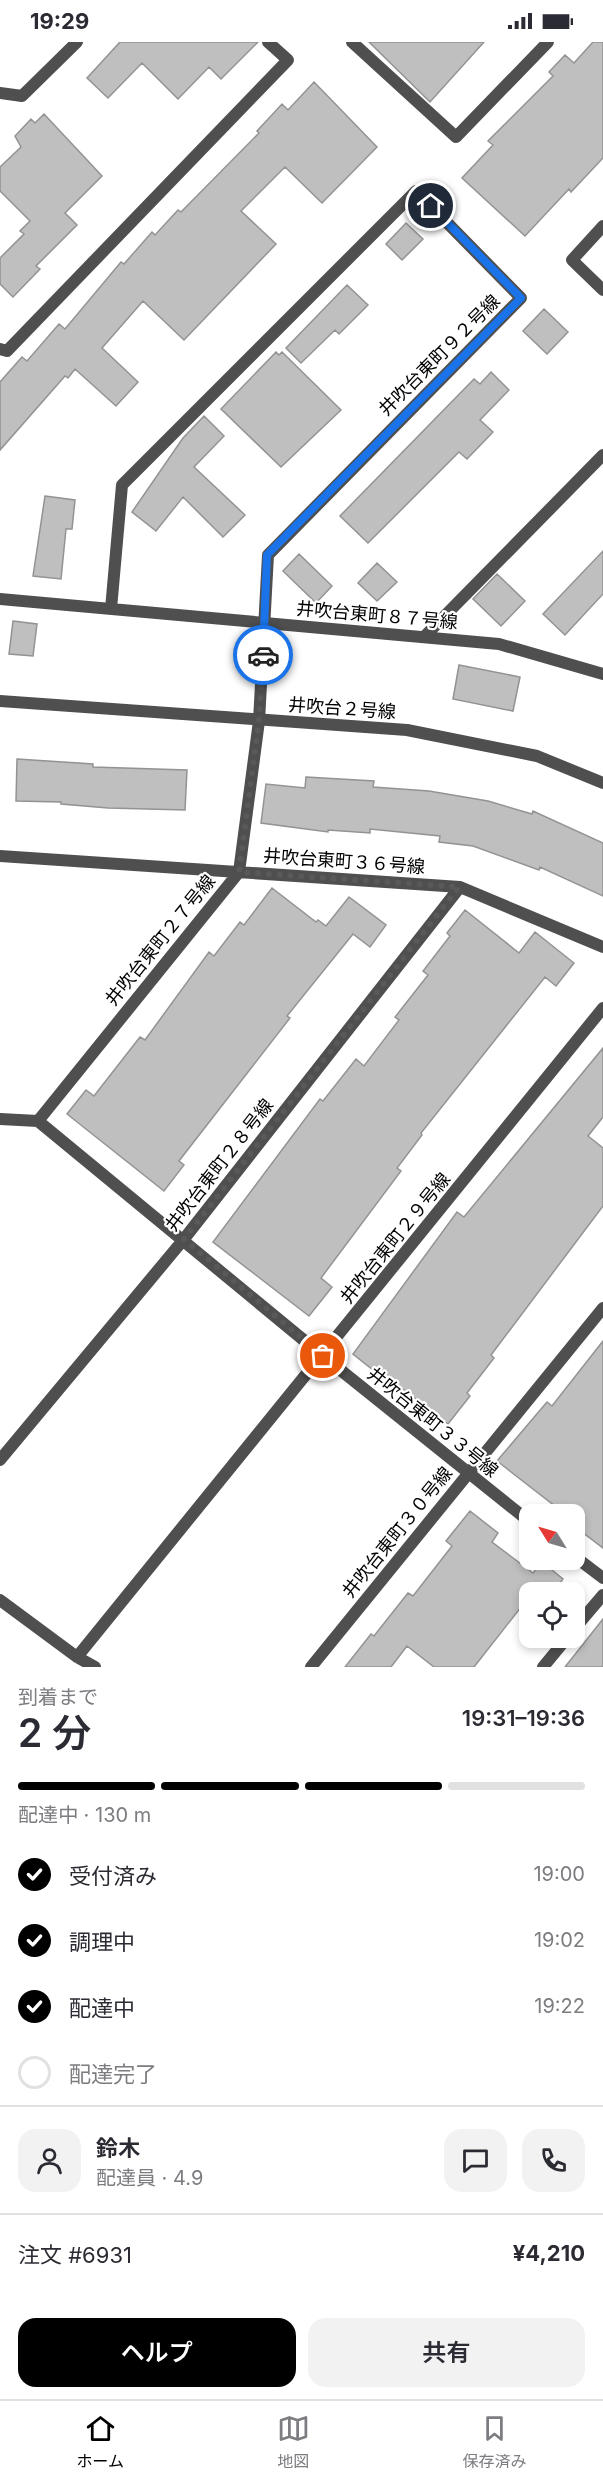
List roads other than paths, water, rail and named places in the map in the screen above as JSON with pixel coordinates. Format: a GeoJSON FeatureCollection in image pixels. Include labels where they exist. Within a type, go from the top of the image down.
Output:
{"type":"FeatureCollection","features":[{"type":"Feature","properties":{"kind":"street"},"geometry":{"type":"LineString","coordinates":[[0,93],[22,96],[76,42]]}},
{"type":"Feature","properties":{"kind":"street"},"geometry":{"type":"LineString","coordinates":[[0,349],[7,351],[288,60],[268,42]]}},
{"type":"Feature","properties":{"kind":"street"},"geometry":{"type":"LineString","coordinates":[[352,42],[456,137],[548,42]]}},
{"type":"Feature","properties":{"kind":"street","name":"井吹台東町９２号線"},"geometry":{"type":"LineString","coordinates":[[111,609],[122,485],[416,191],[521,298],[267,555],[259,721]]}},
{"type":"Feature","properties":{"kind":"street"},"geometry":{"type":"LineString","coordinates":[[603,226],[572,260],[603,290]]}},
{"type":"Feature","properties":{"kind":"street"},"geometry":{"type":"LineString","coordinates":[[424,637],[603,455]]}},
{"type":"Feature","properties":{"kind":"street","name":"井吹台東町８７号線"},"geometry":{"type":"LineString","coordinates":[[0,599],[499,644],[603,674]]}},
{"type":"Feature","properties":{"kind":"street","name":"井吹台２号線"},"geometry":{"type":"LineString","coordinates":[[0,701],[407,730],[537,756],[603,783]]}},
{"type":"Feature","properties":{"kind":"street","name":"井吹台東町２７号線"},"geometry":{"type":"LineString","coordinates":[[38,1121],[239,872],[259,721]]}},
{"type":"Feature","properties":{"kind":"street","name":"井吹台東町３６号線"},"geometry":{"type":"LineString","coordinates":[[0,856],[459,887],[603,947]]}},
{"type":"Feature","properties":{"kind":"street","name":"井吹台東町２８号線"},"geometry":{"type":"LineString","coordinates":[[0,1460],[184,1239],[459,887]]}},
{"type":"Feature","properties":{"kind":"street","name":"井吹台東町２９号線"},"geometry":{"type":"LineString","coordinates":[[77,1657],[603,1008]]}},
{"type":"Feature","properties":{"kind":"street"},"geometry":{"type":"LineString","coordinates":[[0,1119],[38,1121]]}},
{"type":"Feature","properties":{"kind":"street","name":"井吹台東町３３号線"},"geometry":{"type":"LineString","coordinates":[[38,1121],[467,1474],[519,1514]]}},
{"type":"Feature","properties":{"kind":"street","name":"井吹台東町３０号線"},"geometry":{"type":"LineString","coordinates":[[311,1667],[603,1308]]}},
{"type":"Feature","properties":{"kind":"street"},"geometry":{"type":"LineString","coordinates":[[585,1564],[603,1578]]}},
{"type":"Feature","properties":{"kind":"street"},"geometry":{"type":"LineString","coordinates":[[585,1616],[603,1595]]}},
{"type":"Feature","properties":{"kind":"street"},"geometry":{"type":"LineString","coordinates":[[0,1600],[77,1657],[95,1667]]}},
{"type":"Feature","properties":{"kind":"street"},"geometry":{"type":"LineString","coordinates":[[543,1667],[559,1648]]}}]}
